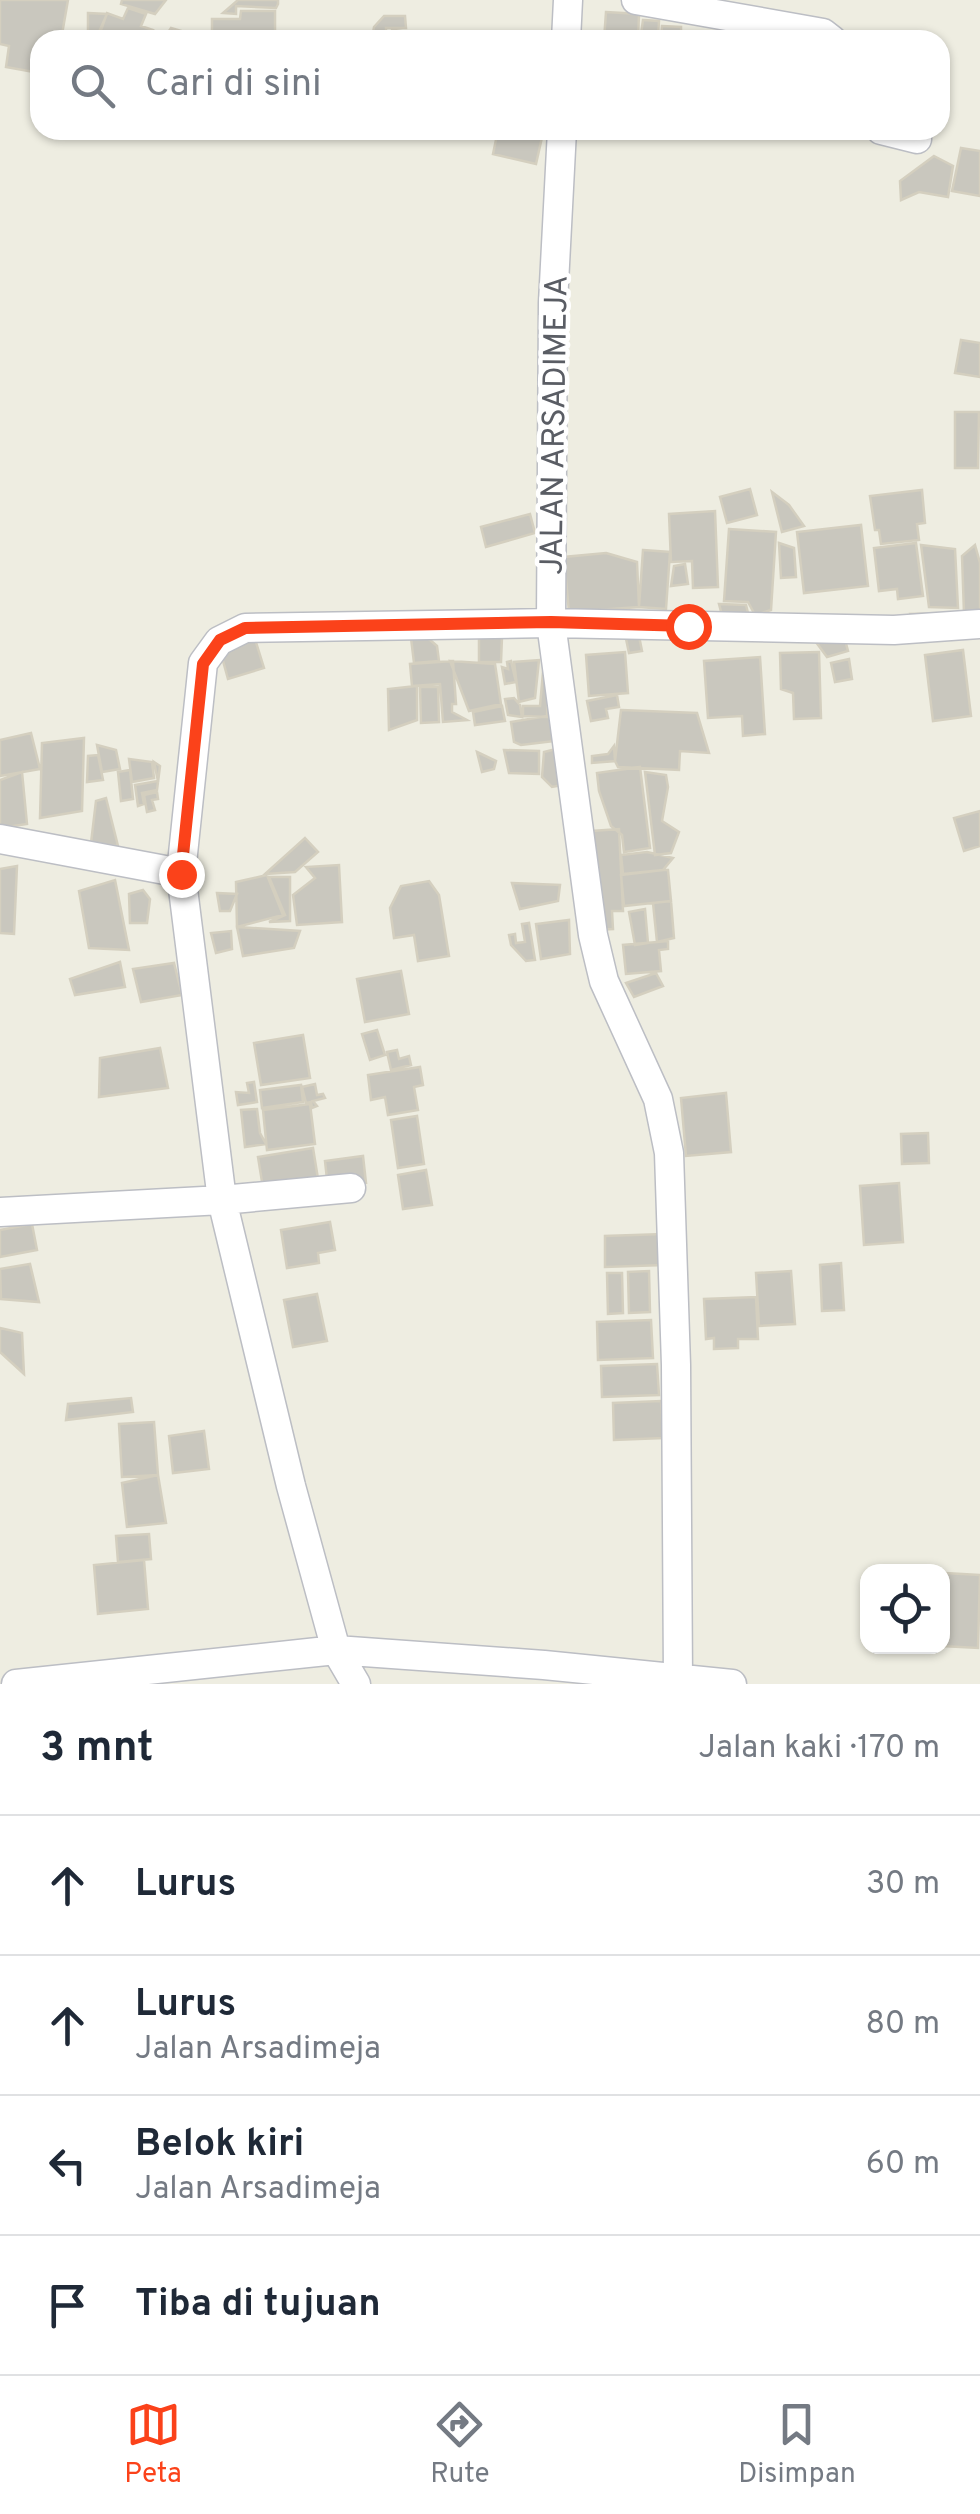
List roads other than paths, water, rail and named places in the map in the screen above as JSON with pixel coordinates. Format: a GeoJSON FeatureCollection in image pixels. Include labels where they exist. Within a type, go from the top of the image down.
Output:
{"type":"FeatureCollection","features":[{"type":"Feature","properties":{"kind":"street"},"geometry":{"type":"LineString","coordinates":[[566,30],[568,0]]}},
{"type":"Feature","properties":{"kind":"street"},"geometry":{"type":"LineString","coordinates":[[636,0],[806,30]]}},
{"type":"Feature","properties":{"kind":"street","name":"JALAN ARSADIMEJA"},"geometry":{"type":"LineString","coordinates":[[356,1684],[336,1650],[291,1486],[222,1200],[181,874],[203,664],[220,640],[245,628],[551,622],[553,303],[561,140]]}},
{"type":"Feature","properties":{"kind":"street"},"geometry":{"type":"LineString","coordinates":[[678,1680],[676,1365],[669,1153],[658,1099],[604,981],[593,935],[551,622],[894,630],[980,624]]}},
{"type":"Feature","properties":{"kind":"street"},"geometry":{"type":"LineString","coordinates":[[0,839],[181,874]]}},
{"type":"Feature","properties":{"kind":"street"},"geometry":{"type":"LineString","coordinates":[[0,1212],[222,1200],[351,1188]]}},
{"type":"Feature","properties":{"kind":"street"},"geometry":{"type":"LineString","coordinates":[[16,1684],[336,1650],[732,1684]]}}]}
